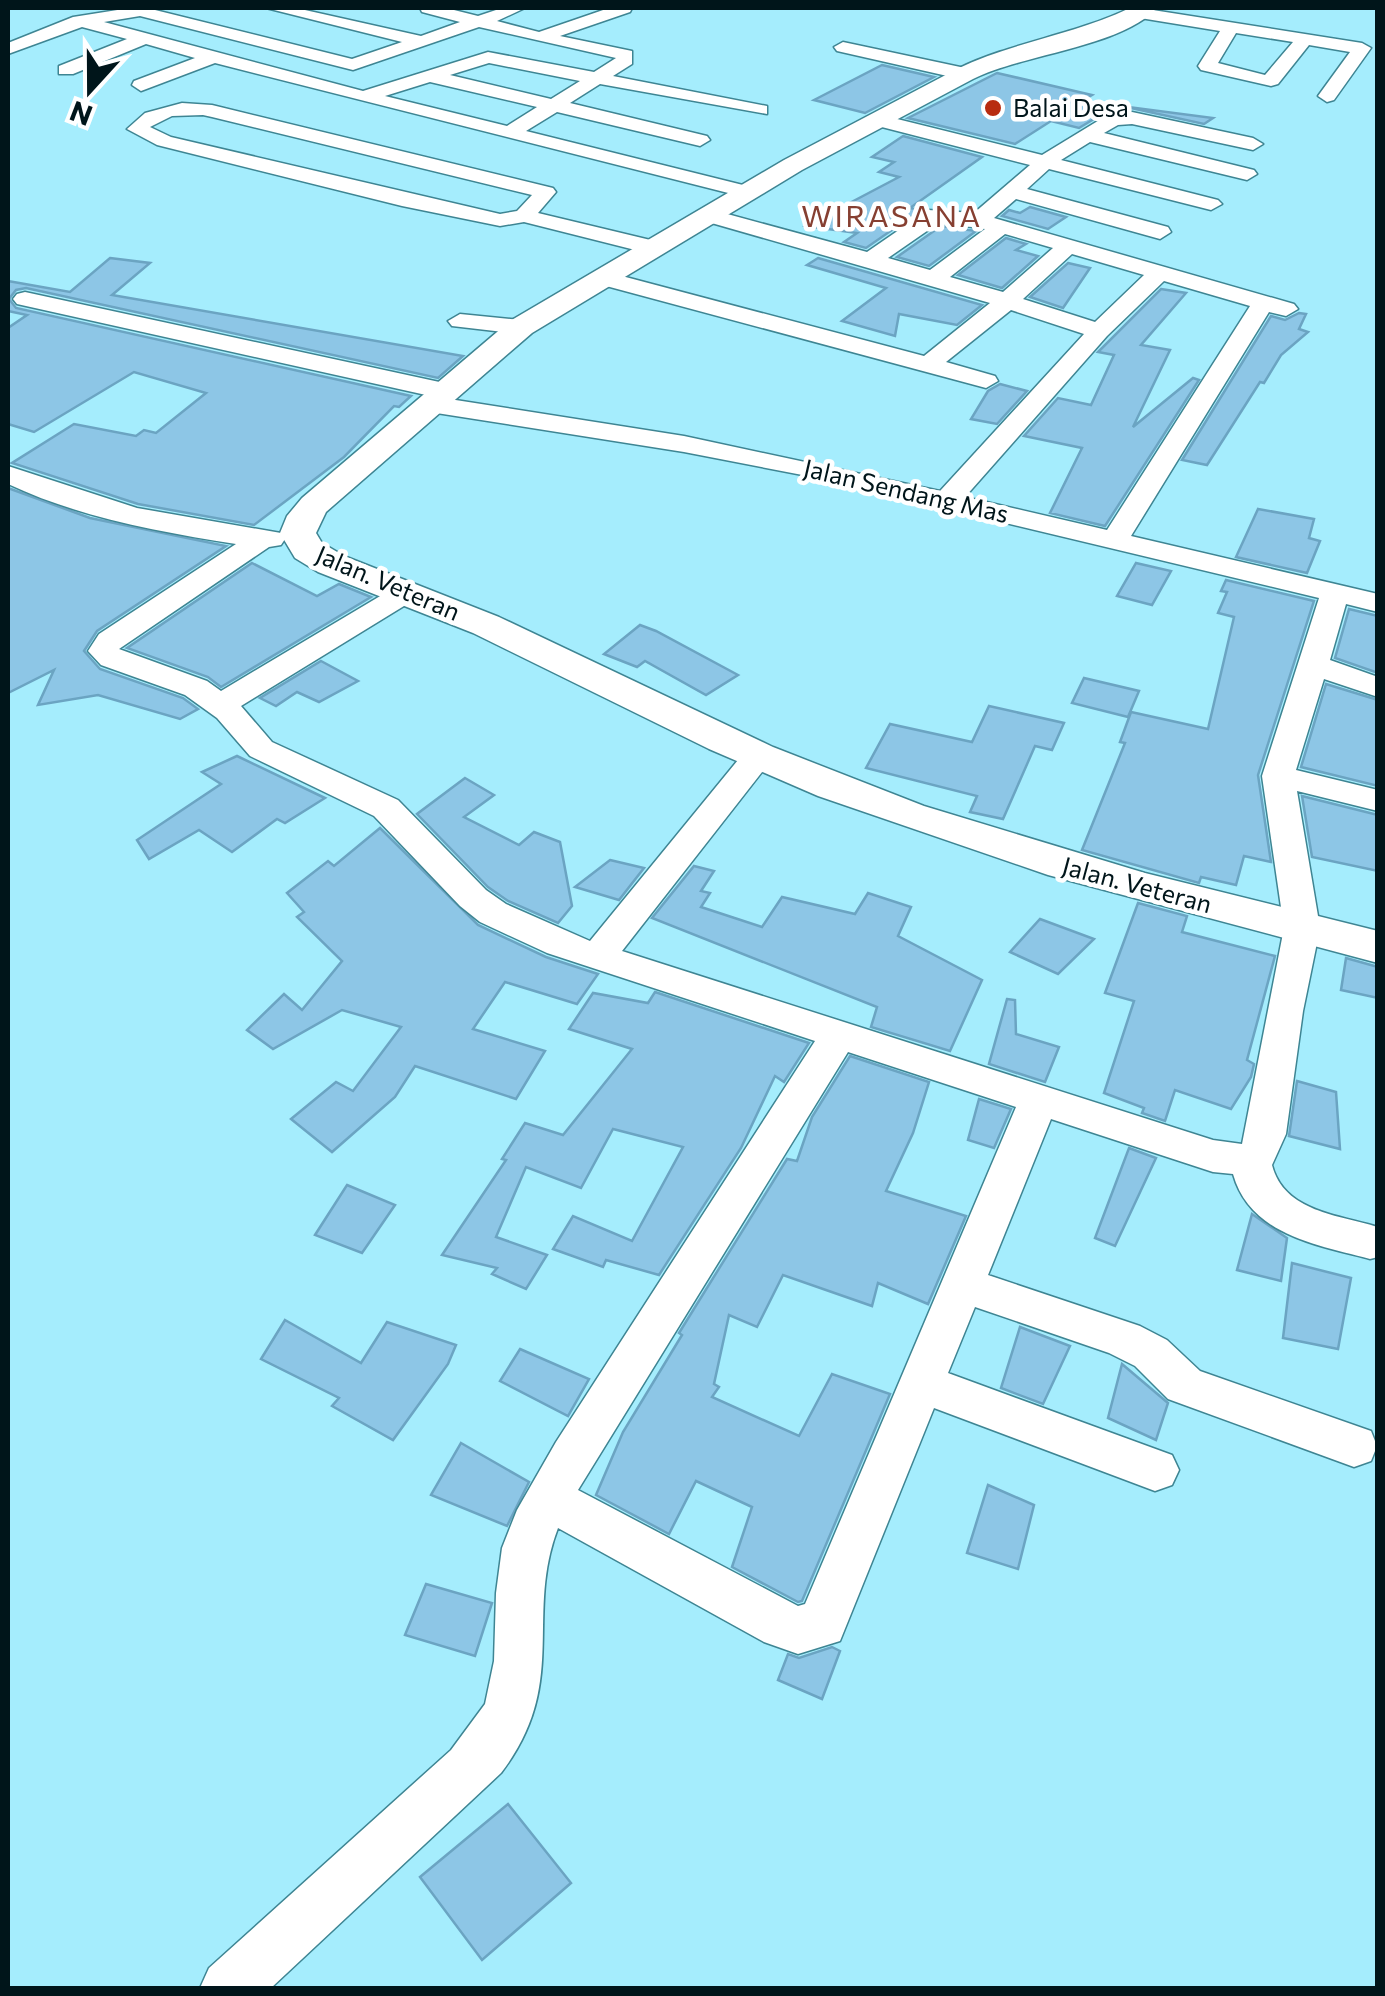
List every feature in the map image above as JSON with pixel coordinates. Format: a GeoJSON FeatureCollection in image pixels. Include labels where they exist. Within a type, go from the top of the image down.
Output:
{"type":"FeatureCollection","features":[{"type":"Feature","properties":{"kind":"street"},"geometry":{"type":"LineString","coordinates":[[169,19],[214,8]]}},
{"type":"Feature","properties":{"kind":"street"},"geometry":{"type":"LineString","coordinates":[[276,8],[421,41]]}},
{"type":"Feature","properties":{"kind":"street"},"geometry":{"type":"LineString","coordinates":[[428,8],[541,38],[626,55],[626,60],[508,134]]}},
{"type":"Feature","properties":{"kind":"street"},"geometry":{"type":"LineString","coordinates":[[8,49],[86,17],[127,10],[353,65],[517,8]]}},
{"type":"Feature","properties":{"kind":"street"},"geometry":{"type":"LineString","coordinates":[[364,97],[624,8]]}},
{"type":"Feature","properties":{"kind":"street"},"geometry":{"type":"LineString","coordinates":[[1143,10],[1362,48]]}},
{"type":"Feature","properties":{"kind":"street","name":"Jalan. Veteran"},"geometry":{"type":"LineString","coordinates":[[1143,10],[1098,32],[1002,58],[965,74],[748,192],[521,326],[314,505],[300,524],[298,534],[308,550],[332,564],[488,626],[758,756],[995,846],[1144,889],[1378,947]]}},
{"type":"Feature","properties":{"kind":"street"},"geometry":{"type":"LineString","coordinates":[[80,22],[748,192]]}},
{"type":"Feature","properties":{"kind":"street"},"geometry":{"type":"LineString","coordinates":[[1231,28],[1207,66],[1265,80],[1271,80],[1304,39]]}},
{"type":"Feature","properties":{"kind":"street"},"geometry":{"type":"LineString","coordinates":[[1327,96],[1378,29]]}},
{"type":"Feature","properties":{"kind":"street"},"geometry":{"type":"LineString","coordinates":[[8,32],[34,39]]}},
{"type":"Feature","properties":{"kind":"street"},"geometry":{"type":"LineString","coordinates":[[66,70],[144,40]]}},
{"type":"Feature","properties":{"kind":"street"},"geometry":{"type":"LineString","coordinates":[[141,86],[251,40]]}},
{"type":"Feature","properties":{"kind":"street"},"geometry":{"type":"LineString","coordinates":[[843,47],[965,74]]}},
{"type":"Feature","properties":{"kind":"street"},"geometry":{"type":"LineString","coordinates":[[488,57],[760,110]]}},
{"type":"Feature","properties":{"kind":"street"},"geometry":{"type":"LineString","coordinates":[[237,94],[282,75]]}},
{"type":"Feature","properties":{"kind":"street"},"geometry":{"type":"LineString","coordinates":[[426,76],[700,140]]}},
{"type":"Feature","properties":{"kind":"street"},"geometry":{"type":"LineString","coordinates":[[524,216],[546,192],[201,109],[150,118],[138,129],[164,141],[402,200],[500,220],[524,216],[655,248]]}},
{"type":"Feature","properties":{"kind":"street"},"geometry":{"type":"LineString","coordinates":[[933,279],[990,224],[1044,162],[1112,120],[1132,118],[1254,144]]}},
{"type":"Feature","properties":{"kind":"street"},"geometry":{"type":"LineString","coordinates":[[877,120],[1211,204]]}},
{"type":"Feature","properties":{"kind":"street"},"geometry":{"type":"LineString","coordinates":[[1088,135],[1246,174]]}},
{"type":"Feature","properties":{"kind":"street"},"geometry":{"type":"LineString","coordinates":[[1014,192],[1160,232]]}},
{"type":"Feature","properties":{"kind":"street"},"geometry":{"type":"LineString","coordinates":[[871,260],[936,214],[990,224],[1274,306],[1113,542]]}},
{"type":"Feature","properties":{"kind":"street"},"geometry":{"type":"LineString","coordinates":[[710,216],[871,260],[1099,331]]}},
{"type":"Feature","properties":{"kind":"street"},"geometry":{"type":"LineString","coordinates":[[928,365],[1067,247]]}},
{"type":"Feature","properties":{"kind":"street"},"geometry":{"type":"LineString","coordinates":[[947,500],[1099,331],[1159,273]]}},
{"type":"Feature","properties":{"kind":"street"},"geometry":{"type":"LineString","coordinates":[[603,278],[986,380]]}},
{"type":"Feature","properties":{"kind":"street","name":"Jalan Sendang Mas"},"geometry":{"type":"LineString","coordinates":[[26,299],[437,397],[947,500],[1378,602]]}},
{"type":"Feature","properties":{"kind":"street"},"geometry":{"type":"LineString","coordinates":[[460,321],[521,326]]}},
{"type":"Feature","properties":{"kind":"street"},"geometry":{"type":"LineString","coordinates":[[10,477],[137,514],[262,539],[303,542]]}},
{"type":"Feature","properties":{"kind":"street"},"geometry":{"type":"LineString","coordinates":[[262,539],[104,646],[103,652],[196,688],[220,705],[262,749],[386,808],[448,874],[493,913],[560,944],[1213,1156],[1250,1161],[1261,1152],[1266,1134],[1284,1011],[1302,928],[1278,776],[1336,594]]}},
{"type":"Feature","properties":{"kind":"street"},"geometry":{"type":"LineString","coordinates":[[220,705],[407,592]]}},
{"type":"Feature","properties":{"kind":"street"},"geometry":{"type":"LineString","coordinates":[[1313,664],[1378,688]]}},
{"type":"Feature","properties":{"kind":"street"},"geometry":{"type":"LineString","coordinates":[[598,956],[758,756]]}},
{"type":"Feature","properties":{"kind":"street"},"geometry":{"type":"LineString","coordinates":[[1278,776],[1378,801]]}},
{"type":"Feature","properties":{"kind":"street"},"geometry":{"type":"LineString","coordinates":[[228,1988],[493,1743],[511,1705],[518,1669],[518,1599],[524,1557],[534,1527],[838,1036]]}},
{"type":"Feature","properties":{"kind":"street"},"geometry":{"type":"LineString","coordinates":[[550,1499],[782,1625],[812,1630],[829,1613],[1039,1099]]}},
{"type":"Feature","properties":{"kind":"street"},"geometry":{"type":"LineString","coordinates":[[1250,1161],[1253,1182],[1264,1199],[1285,1215],[1370,1242]]}},
{"type":"Feature","properties":{"kind":"street"},"geometry":{"type":"LineString","coordinates":[[963,1285],[1124,1339],[1151,1354],[1184,1385],[1354,1446]]}},
{"type":"Feature","properties":{"kind":"street"},"geometry":{"type":"LineString","coordinates":[[922,1384],[1155,1470]]}},
{"type":"Feature","properties":{"kind":"building"},"geometry":{"type":"Polygon","coordinates":[[[882,65],[934,77],[865,113],[814,100],[882,65]]]}},
{"type":"Feature","properties":{"kind":"building","name":"Balai Desa"},"geometry":{"type":"Polygon","coordinates":[[[997,73],[1092,95],[1082,101],[1213,118],[1204,124],[1131,108],[1104,113],[1079,128],[1051,121],[1015,144],[908,118],[997,73]]]}},
{"type":"Feature","properties":{"kind":"building"},"geometry":{"type":"Polygon","coordinates":[[[903,136],[982,157],[910,208],[921,210],[866,248],[844,242],[857,233],[806,226],[899,177],[879,172],[894,162],[872,157],[903,136]]]}},
{"type":"Feature","properties":{"kind":"building"},"geometry":{"type":"Polygon","coordinates":[[[1030,207],[1066,217],[1048,229],[1002,216],[1009,210],[1020,213],[1030,207]]]}},
{"type":"Feature","properties":{"kind":"building"},"geometry":{"type":"Polygon","coordinates":[[[941,226],[976,231],[929,266],[897,257],[941,226]]]}},
{"type":"Feature","properties":{"kind":"building"},"geometry":{"type":"Polygon","coordinates":[[[1006,238],[1026,244],[1016,250],[1038,256],[1002,288],[958,275],[1006,238]]]}},
{"type":"Feature","properties":{"kind":"building"},"geometry":{"type":"Polygon","coordinates":[[[110,258],[150,263],[112,295],[463,356],[438,378],[26,288],[16,290],[9,299],[16,308],[411,396],[399,407],[394,406],[344,457],[254,525],[138,504],[12,463],[74,424],[136,436],[144,430],[156,433],[206,393],[134,372],[34,432],[8,424],[8,328],[27,315],[8,311],[8,281],[70,292],[110,258]]]}},
{"type":"Feature","properties":{"kind":"building"},"geometry":{"type":"Polygon","coordinates":[[[818,258],[982,305],[957,325],[899,314],[895,336],[842,321],[886,288],[807,265],[818,258]]]}},
{"type":"Feature","properties":{"kind":"building"},"geometry":{"type":"Polygon","coordinates":[[[1068,263],[1090,268],[1063,308],[1030,297],[1068,263]]]}},
{"type":"Feature","properties":{"kind":"building"},"geometry":{"type":"Polygon","coordinates":[[[1161,289],[1186,293],[1141,345],[1170,350],[1133,427],[1193,378],[1199,380],[1105,526],[1050,513],[1082,448],[1024,436],[1058,398],[1091,405],[1114,355],[1098,352],[1161,289]]]}},
{"type":"Feature","properties":{"kind":"building"},"geometry":{"type":"Polygon","coordinates":[[[1306,314],[1299,329],[1308,332],[1281,355],[1264,383],[1260,382],[1207,465],[1182,460],[1271,316],[1285,320],[1306,314]]]}},
{"type":"Feature","properties":{"kind":"building"},"geometry":{"type":"Polygon","coordinates":[[[1000,384],[1027,391],[997,424],[971,419],[988,391],[1000,384]]]}},
{"type":"Feature","properties":{"kind":"building"},"geometry":{"type":"Polygon","coordinates":[[[8,488],[90,518],[226,546],[97,631],[84,651],[100,669],[183,698],[198,709],[180,719],[98,695],[38,705],[54,670],[8,693],[8,488]]]}},
{"type":"Feature","properties":{"kind":"building"},"geometry":{"type":"Polygon","coordinates":[[[1258,509],[1314,519],[1309,538],[1320,541],[1307,573],[1236,557],[1258,509]]]}},
{"type":"Feature","properties":{"kind":"building"},"geometry":{"type":"Polygon","coordinates":[[[252,563],[317,596],[339,584],[371,597],[221,687],[208,677],[127,648],[252,563]]]}},
{"type":"Feature","properties":{"kind":"building"},"geometry":{"type":"Polygon","coordinates":[[[1136,563],[1171,571],[1152,605],[1117,596],[1136,563]]]}},
{"type":"Feature","properties":{"kind":"building"},"geometry":{"type":"Polygon","coordinates":[[[1226,580],[1314,601],[1258,775],[1271,862],[1244,856],[1236,885],[1201,877],[1199,883],[1082,850],[1125,743],[1120,742],[1131,712],[1208,729],[1234,617],[1218,613],[1227,592],[1221,591],[1226,580]]]}},
{"type":"Feature","properties":{"kind":"building"},"geometry":{"type":"Polygon","coordinates":[[[1349,609],[1378,616],[1378,673],[1335,658],[1349,609]]]}},
{"type":"Feature","properties":{"kind":"building"},"geometry":{"type":"Polygon","coordinates":[[[640,625],[738,675],[706,695],[645,661],[637,667],[604,654],[640,625]]]}},
{"type":"Feature","properties":{"kind":"building"},"geometry":{"type":"Polygon","coordinates":[[[321,661],[358,681],[319,702],[297,692],[276,706],[260,698],[321,661]]]}},
{"type":"Feature","properties":{"kind":"building"},"geometry":{"type":"Polygon","coordinates":[[[1084,678],[1139,691],[1128,717],[1072,703],[1084,678]]]}},
{"type":"Feature","properties":{"kind":"building"},"geometry":{"type":"Polygon","coordinates":[[[1326,684],[1378,700],[1378,786],[1301,767],[1326,684]]]}},
{"type":"Feature","properties":{"kind":"building"},"geometry":{"type":"Polygon","coordinates":[[[989,706],[1064,723],[1052,750],[1035,746],[1003,819],[970,812],[977,796],[866,768],[890,724],[972,742],[989,706]]]}},
{"type":"Feature","properties":{"kind":"building"},"geometry":{"type":"Polygon","coordinates":[[[237,756],[325,798],[285,823],[277,819],[232,852],[199,830],[149,859],[137,840],[221,784],[202,772],[237,756]]]}},
{"type":"Feature","properties":{"kind":"building"},"geometry":{"type":"Polygon","coordinates":[[[465,778],[494,795],[464,817],[519,845],[534,832],[560,842],[572,906],[558,923],[508,901],[488,887],[417,814],[465,778]]]}},
{"type":"Feature","properties":{"kind":"building"},"geometry":{"type":"Polygon","coordinates":[[[1302,796],[1378,815],[1378,871],[1312,857],[1302,796]]]}},
{"type":"Feature","properties":{"kind":"building"},"geometry":{"type":"Polygon","coordinates":[[[380,828],[478,925],[546,957],[598,974],[577,1004],[505,982],[473,1029],[545,1051],[516,1099],[415,1066],[395,1097],[332,1152],[291,1119],[336,1082],[353,1091],[401,1027],[342,1010],[273,1049],[247,1030],[284,994],[302,1010],[342,961],[297,917],[304,912],[287,893],[328,861],[334,866],[380,828]]]}},
{"type":"Feature","properties":{"kind":"building"},"geometry":{"type":"Polygon","coordinates":[[[610,860],[644,868],[619,900],[575,887],[610,860]]]}},
{"type":"Feature","properties":{"kind":"building"},"geometry":{"type":"Polygon","coordinates":[[[694,866],[714,871],[701,891],[710,893],[701,907],[762,927],[782,897],[855,914],[868,893],[911,907],[898,936],[982,980],[950,1051],[871,1027],[877,1007],[652,918],[694,866]]]}},
{"type":"Feature","properties":{"kind":"building"},"geometry":{"type":"Polygon","coordinates":[[[1138,903],[1187,916],[1182,932],[1275,956],[1247,1060],[1254,1064],[1251,1077],[1231,1109],[1175,1090],[1165,1121],[1142,1113],[1144,1108],[1104,1093],[1134,1001],[1105,993],[1138,903]]]}},
{"type":"Feature","properties":{"kind":"building"},"geometry":{"type":"Polygon","coordinates":[[[1040,919],[1094,939],[1058,974],[1010,952],[1040,919]]]}},
{"type":"Feature","properties":{"kind":"building"},"geometry":{"type":"Polygon","coordinates":[[[1346,958],[1378,967],[1378,998],[1341,990],[1346,958]]]}},
{"type":"Feature","properties":{"kind":"building"},"geometry":{"type":"Polygon","coordinates":[[[655,992],[809,1043],[784,1082],[775,1076],[741,1148],[659,1275],[606,1260],[603,1267],[553,1249],[573,1216],[632,1241],[683,1147],[613,1129],[581,1188],[526,1167],[496,1237],[547,1255],[526,1289],[492,1274],[497,1268],[442,1255],[506,1160],[502,1159],[525,1123],[563,1135],[632,1049],[569,1029],[593,993],[648,1003],[655,992]]]}},
{"type":"Feature","properties":{"kind":"building"},"geometry":{"type":"Polygon","coordinates":[[[1007,999],[1015,1000],[1016,1034],[1059,1047],[1045,1082],[989,1064],[1007,999]]]}},
{"type":"Feature","properties":{"kind":"building"},"geometry":{"type":"Polygon","coordinates":[[[850,1056],[929,1082],[913,1133],[886,1191],[966,1216],[928,1304],[878,1283],[872,1306],[783,1275],[757,1327],[729,1315],[714,1384],[719,1387],[712,1397],[799,1436],[832,1374],[890,1394],[802,1601],[798,1602],[732,1567],[752,1507],[696,1481],[669,1534],[596,1495],[623,1432],[682,1335],[679,1333],[787,1159],[797,1161],[812,1117],[850,1056]]]}},
{"type":"Feature","properties":{"kind":"building"},"geometry":{"type":"Polygon","coordinates":[[[1297,1081],[1336,1092],[1340,1149],[1289,1136],[1297,1081]]]}},
{"type":"Feature","properties":{"kind":"building"},"geometry":{"type":"Polygon","coordinates":[[[979,1099],[1011,1109],[994,1148],[968,1140],[979,1099]]]}},
{"type":"Feature","properties":{"kind":"building"},"geometry":{"type":"Polygon","coordinates":[[[1129,1148],[1156,1158],[1115,1246],[1095,1238],[1129,1148]]]}},
{"type":"Feature","properties":{"kind":"building"},"geometry":{"type":"Polygon","coordinates":[[[347,1185],[395,1205],[362,1253],[315,1235],[347,1185]]]}},
{"type":"Feature","properties":{"kind":"building"},"geometry":{"type":"Polygon","coordinates":[[[1252,1214],[1287,1238],[1281,1281],[1237,1270],[1252,1214]]]}},
{"type":"Feature","properties":{"kind":"building"},"geometry":{"type":"Polygon","coordinates":[[[1292,1263],[1351,1278],[1338,1349],[1283,1338],[1292,1263]]]}},
{"type":"Feature","properties":{"kind":"building"},"geometry":{"type":"Polygon","coordinates":[[[285,1320],[361,1363],[387,1322],[456,1345],[448,1364],[393,1440],[332,1406],[339,1398],[261,1359],[285,1320]]]}},
{"type":"Feature","properties":{"kind":"building"},"geometry":{"type":"Polygon","coordinates":[[[1020,1327],[1070,1346],[1043,1404],[1001,1388],[1020,1327]]]}},
{"type":"Feature","properties":{"kind":"building"},"geometry":{"type":"Polygon","coordinates":[[[520,1349],[589,1379],[568,1416],[500,1381],[520,1349]]]}},
{"type":"Feature","properties":{"kind":"building"},"geometry":{"type":"Polygon","coordinates":[[[1122,1364],[1168,1403],[1156,1440],[1108,1418],[1122,1364]]]}},
{"type":"Feature","properties":{"kind":"building"},"geometry":{"type":"Polygon","coordinates":[[[461,1443],[529,1482],[507,1526],[431,1495],[461,1443]]]}},
{"type":"Feature","properties":{"kind":"building"},"geometry":{"type":"Polygon","coordinates":[[[988,1485],[1034,1505],[1018,1569],[967,1553],[988,1485]]]}},
{"type":"Feature","properties":{"kind":"building"},"geometry":{"type":"Polygon","coordinates":[[[426,1584],[492,1603],[475,1656],[405,1635],[426,1584]]]}},
{"type":"Feature","properties":{"kind":"building"},"geometry":{"type":"Polygon","coordinates":[[[832,1647],[840,1651],[822,1699],[778,1680],[788,1654],[799,1658],[832,1647]]]}},
{"type":"Feature","properties":{"kind":"building"},"geometry":{"type":"Polygon","coordinates":[[[508,1804],[571,1883],[482,1960],[420,1877],[508,1804]]]}},
{"type":"Feature","properties":{"kind":"place","name":"Balai Desa"},"geometry":{"type":"Point","coordinates":[993,108]}},
{"type":"Feature","properties":{"kind":"district","name":"WIRASANA"},"geometry":{"type":"Point","coordinates":[892,217]}}]}
